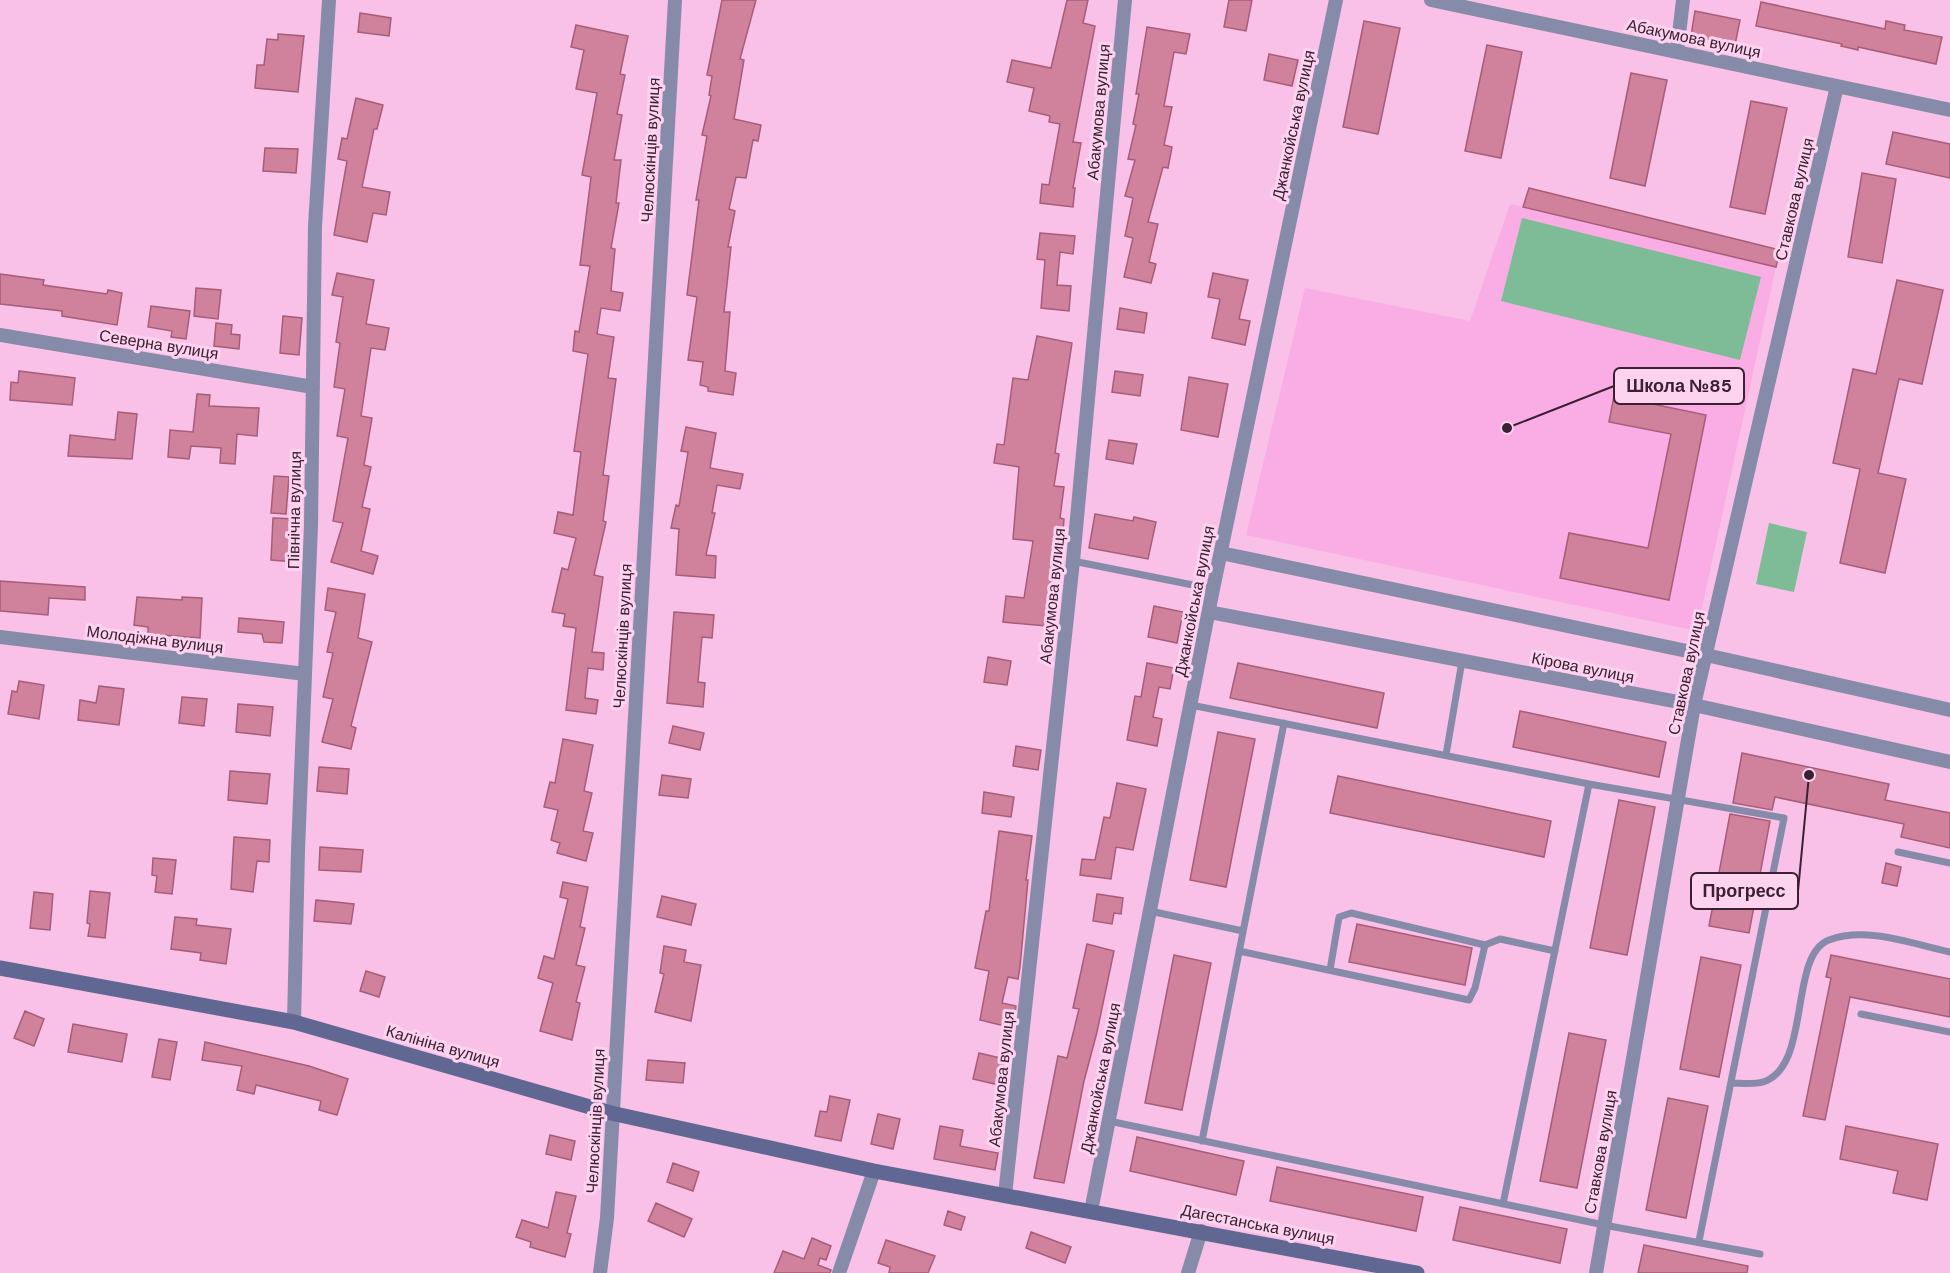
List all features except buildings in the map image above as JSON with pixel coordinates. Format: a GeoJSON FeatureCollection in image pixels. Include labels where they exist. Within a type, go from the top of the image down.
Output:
{"type":"FeatureCollection","features":[{"type":"Feature","properties":{"kind":"street","name":"Північна вулиця"},"geometry":{"type":"LineString","coordinates":[[294,1022],[305,674],[315,226],[329,0]]}},
{"type":"Feature","properties":{"kind":"street","name":"Челюскінців вулиця"},"geometry":{"type":"LineString","coordinates":[[600,1273],[607,1218],[611,1113],[675,0]]}},
{"type":"Feature","properties":{"kind":"street","name":"Абакумова вулиця"},"geometry":{"type":"LineString","coordinates":[[1005,1195],[1073,561],[1125,0]]}},
{"type":"Feature","properties":{"kind":"street","name":"Джанкойська вулиця"},"geometry":{"type":"LineString","coordinates":[[1091,1211],[1213,589],[1336,0]]}},
{"type":"Feature","properties":{"kind":"street","name":"Абакумова вулиця"},"geometry":{"type":"LineString","coordinates":[[1431,0],[1950,110]]}},
{"type":"Feature","properties":{"kind":"street"},"geometry":{"type":"LineString","coordinates":[[1509,15],[1512,0]]}},
{"type":"Feature","properties":{"kind":"street"},"geometry":{"type":"LineString","coordinates":[[1677,51],[1683,0]]}},
{"type":"Feature","properties":{"kind":"street","name":"Ставкова вулиця"},"geometry":{"type":"LineString","coordinates":[[1596,1273],[1694,705],[1837,86]]}},
{"type":"Feature","properties":{"kind":"street","name":"Северна вулиця"},"geometry":{"type":"LineString","coordinates":[[0,335],[312,387]]}},
{"type":"Feature","properties":{"kind":"street"},"geometry":{"type":"LineString","coordinates":[[1221,553],[1706,655],[1950,710]]}},
{"type":"Feature","properties":{"kind":"street","name":"Кірова вулиця"},"geometry":{"type":"LineString","coordinates":[[1209,612],[1694,705],[1950,762]]}},
{"type":"Feature","properties":{"kind":"street","name":"Молодіжна вулиця"},"geometry":{"type":"LineString","coordinates":[[0,637],[305,674]]}},
{"type":"Feature","properties":{"kind":"street","name":"Калініна вулиця"},"geometry":{"type":"LineString","coordinates":[[0,968],[294,1022],[611,1113],[874,1171],[1005,1195]]}},
{"type":"Feature","properties":{"kind":"street"},"geometry":{"type":"LineString","coordinates":[[840,1273],[874,1171]]}},
{"type":"Feature","properties":{"kind":"street","name":"Дагестанська вулиця"},"geometry":{"type":"LineString","coordinates":[[1005,1195],[1417,1273]]}},
{"type":"Feature","properties":{"kind":"street"},"geometry":{"type":"LineString","coordinates":[[1188,1273],[1201,1231]]}},
{"type":"Feature","properties":{"kind":"lane"},"geometry":{"type":"LineString","coordinates":[[1073,561],[1213,589]]}},
{"type":"Feature","properties":{"kind":"lane"},"geometry":{"type":"LineString","coordinates":[[1446,755],[1462,661]]}},
{"type":"Feature","properties":{"kind":"lane"},"geometry":{"type":"LineString","coordinates":[[1191,705],[1589,784],[1784,818],[1699,1241]]}},
{"type":"Feature","properties":{"kind":"lane"},"geometry":{"type":"LineString","coordinates":[[1202,1141],[1284,723]]}},
{"type":"Feature","properties":{"kind":"lane"},"geometry":{"type":"LineString","coordinates":[[1503,1204],[1589,784]]}},
{"type":"Feature","properties":{"kind":"lane"},"geometry":{"type":"LineString","coordinates":[[1898,852],[1950,863]]}},
{"type":"Feature","properties":{"kind":"lane"},"geometry":{"type":"LineString","coordinates":[[1150,911],[1243,931]]}},
{"type":"Feature","properties":{"kind":"lane"},"geometry":{"type":"LineString","coordinates":[[1330,970],[1339,917],[1351,914],[1485,945],[1500,939],[1554,951]]}},
{"type":"Feature","properties":{"kind":"lane"},"geometry":{"type":"LineString","coordinates":[[1731,1083],[1764,1082],[1787,1064],[1812,956],[1827,940],[1872,934],[1950,952]]}},
{"type":"Feature","properties":{"kind":"lane"},"geometry":{"type":"LineString","coordinates":[[1239,951],[1469,1000],[1475,988],[1485,945]]}},
{"type":"Feature","properties":{"kind":"lane"},"geometry":{"type":"LineString","coordinates":[[1861,1014],[1950,1032]]}},
{"type":"Feature","properties":{"kind":"lane"},"geometry":{"type":"LineString","coordinates":[[1109,1121],[1604,1226],[1699,1241],[1760,1254]]}},
{"type":"Feature","properties":{"kind":"shaded area"},"geometry":{"type":"Polygon","coordinates":[[[1510,204],[1776,267],[1697,631],[1246,535],[1305,288],[1470,321],[1510,204]]]}},
{"type":"Feature","properties":{"kind":"green space"},"geometry":{"type":"Polygon","coordinates":[[[1522,218],[1761,277],[1740,360],[1501,301],[1522,218]]]}},
{"type":"Feature","properties":{"kind":"green space"},"geometry":{"type":"Polygon","coordinates":[[[1769,523],[1807,532],[1794,592],[1756,584],[1769,523]]]}},
{"type":"Feature","properties":{"kind":"place","name":"Школа №85"},"geometry":{"type":"Point","coordinates":[1507,428]}},
{"type":"Feature","properties":{"kind":"place","name":"Прогресс"},"geometry":{"type":"Point","coordinates":[1809,775]}}]}
